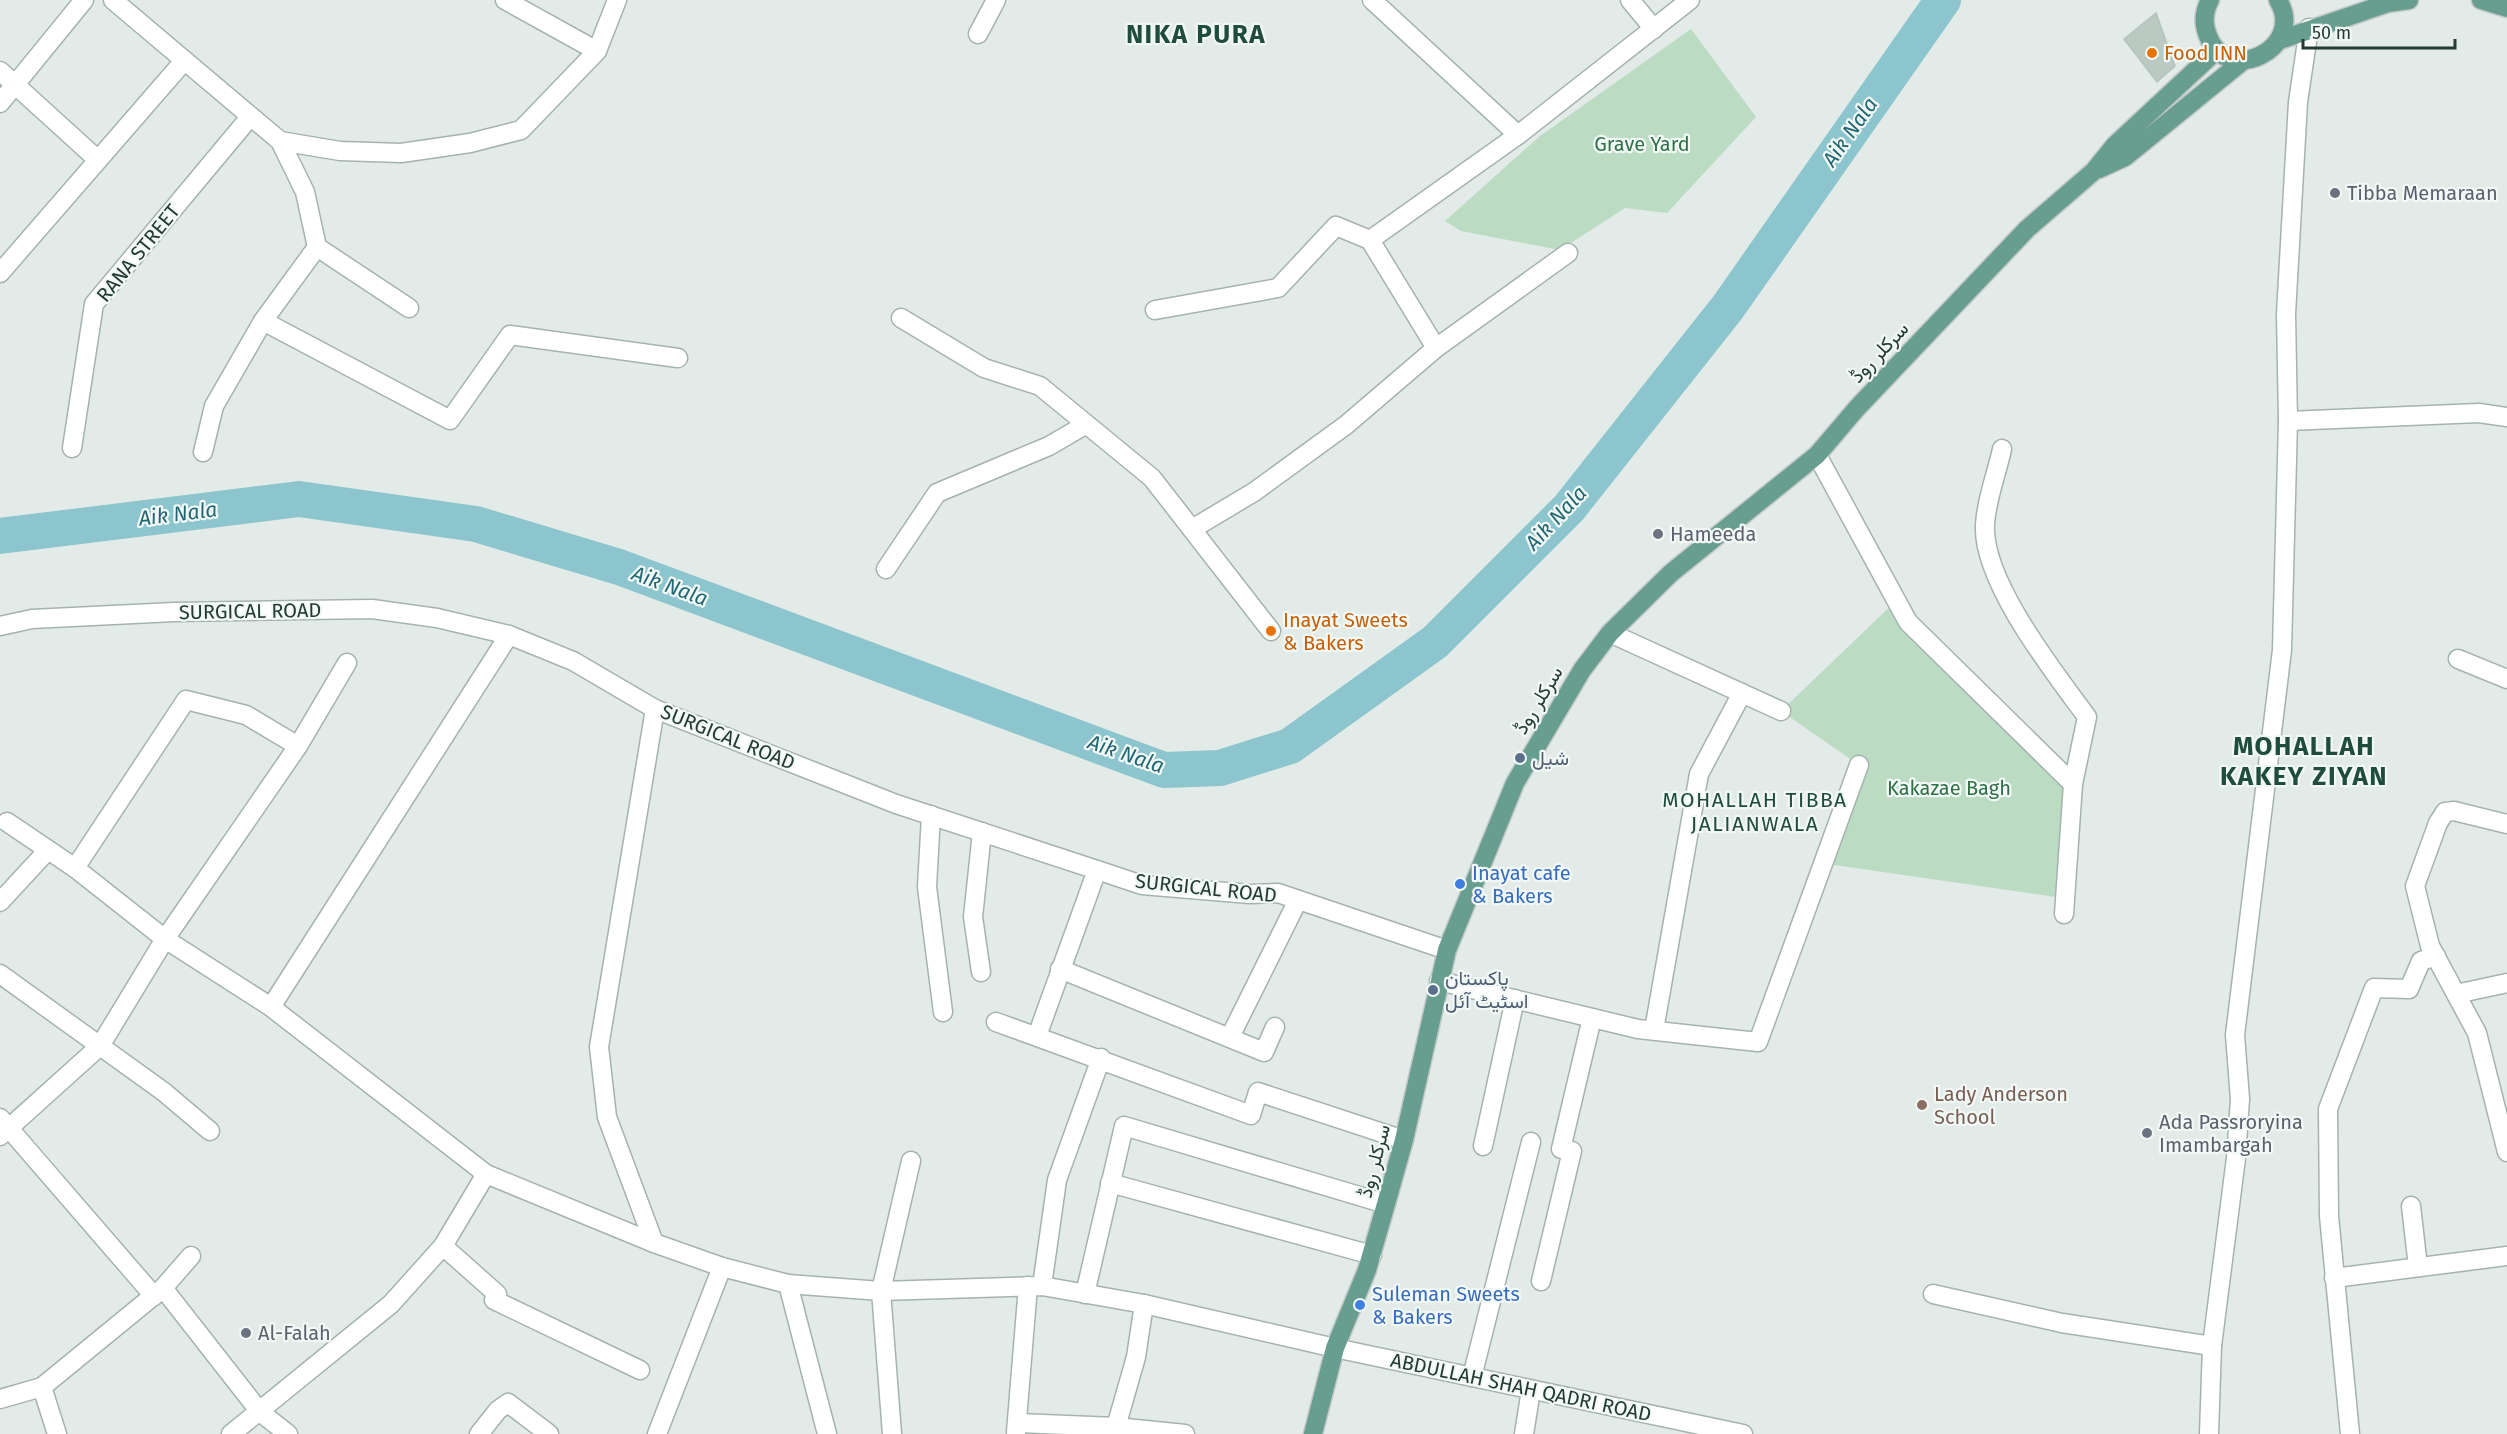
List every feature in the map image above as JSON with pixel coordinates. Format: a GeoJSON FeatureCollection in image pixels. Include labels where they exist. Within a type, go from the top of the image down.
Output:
{"type":"FeatureCollection","features":[{"type":"Feature","properties":{"kind":"main road"},"geometry":{"type":"LineString","coordinates":[[2278,0],[2284,17],[2280,40]]}},
{"type":"Feature","properties":{"kind":"main road"},"geometry":{"type":"LineString","coordinates":[[2204,5],[2209,40],[2217,50],[2234,59],[2244,60],[2265,55],[2280,40],[2309,28],[2388,3],[2409,0]]}},
{"type":"Feature","properties":{"kind":"main road"},"geometry":{"type":"LineString","coordinates":[[2481,0],[2507,8]]}},
{"type":"Feature","properties":{"kind":"main road"},"geometry":{"type":"LineString","coordinates":[[2094,171],[2115,145],[2217,50]]}},
{"type":"Feature","properties":{"kind":"main road"},"geometry":{"type":"LineString","coordinates":[[2094,171],[2125,157],[2244,60]]}},
{"type":"Feature","properties":{"kind":"main road","name":"سرکلر روڈ"},"geometry":{"type":"LineString","coordinates":[[1313,1434],[1335,1348],[1372,1255],[1404,1140],[1447,950],[1515,783],[1582,670],[1610,633],[1671,573],[1817,455],[1857,408],[2027,229],[2094,171]]}},
{"type":"Feature","properties":{"kind":"street"},"geometry":{"type":"LineString","coordinates":[[0,103],[84,0]]}},
{"type":"Feature","properties":{"kind":"street"},"geometry":{"type":"LineString","coordinates":[[113,0],[280,141],[305,192],[317,247],[409,308]]}},
{"type":"Feature","properties":{"kind":"street"},"geometry":{"type":"LineString","coordinates":[[506,0],[597,51]]}},
{"type":"Feature","properties":{"kind":"street"},"geometry":{"type":"LineString","coordinates":[[280,141],[340,151],[401,153],[470,143],[520,130],[597,51],[617,0]]}},
{"type":"Feature","properties":{"kind":"street"},"geometry":{"type":"LineString","coordinates":[[978,34],[996,0]]}},
{"type":"Feature","properties":{"kind":"street"},"geometry":{"type":"LineString","coordinates":[[1372,0],[1518,135]]}},
{"type":"Feature","properties":{"kind":"street"},"geometry":{"type":"LineString","coordinates":[[1630,0],[1654,29]]}},
{"type":"Feature","properties":{"kind":"street"},"geometry":{"type":"LineString","coordinates":[[1370,240],[1518,135],[1690,0]]}},
{"type":"Feature","properties":{"kind":"street"},"geometry":{"type":"LineString","coordinates":[[2209,1434],[2212,1346],[2236,1158],[2240,1099],[2235,1035],[2282,650],[2288,421],[2286,314],[2298,102],[2309,28]]}},
{"type":"Feature","properties":{"kind":"street"},"geometry":{"type":"LineString","coordinates":[[0,273],[184,61]]}},
{"type":"Feature","properties":{"kind":"street"},"geometry":{"type":"LineString","coordinates":[[0,71],[98,160]]}},
{"type":"Feature","properties":{"kind":"street","name":"RANA STREET"},"geometry":{"type":"LineString","coordinates":[[72,448],[94,304],[250,117]]}},
{"type":"Feature","properties":{"kind":"street"},"geometry":{"type":"LineString","coordinates":[[1155,310],[1278,288],[1336,226],[1370,240],[1436,348]]}},
{"type":"Feature","properties":{"kind":"street"},"geometry":{"type":"LineString","coordinates":[[203,452],[214,406],[263,321],[317,247]]}},
{"type":"Feature","properties":{"kind":"street"},"geometry":{"type":"LineString","coordinates":[[1192,529],[1254,492],[1346,425],[1436,348],[1568,253]]}},
{"type":"Feature","properties":{"kind":"street"},"geometry":{"type":"LineString","coordinates":[[901,318],[984,368],[1040,386],[1152,478],[1271,632]]}},
{"type":"Feature","properties":{"kind":"street"},"geometry":{"type":"LineString","coordinates":[[263,321],[450,420],[510,335],[678,358]]}},
{"type":"Feature","properties":{"kind":"street"},"geometry":{"type":"LineString","coordinates":[[2288,421],[2479,413],[2507,417]]}},
{"type":"Feature","properties":{"kind":"street"},"geometry":{"type":"LineString","coordinates":[[886,569],[937,492],[1048,446],[1085,424]]}},
{"type":"Feature","properties":{"kind":"street"},"geometry":{"type":"LineString","coordinates":[[2002,449],[1985,525],[1994,572],[2032,641],[2086,717],[2073,784],[2062,905],[2064,914]]}},
{"type":"Feature","properties":{"kind":"street"},"geometry":{"type":"LineString","coordinates":[[1817,455],[1908,622],[2073,784]]}},
{"type":"Feature","properties":{"kind":"street","name":"SURGICAL ROAD"},"geometry":{"type":"LineString","coordinates":[[0,626],[32,619],[174,612],[372,609],[437,618],[509,635],[573,661],[655,709],[931,815],[1142,885],[1250,894],[1278,893],[1447,950]]}},
{"type":"Feature","properties":{"kind":"street"},"geometry":{"type":"LineString","coordinates":[[1610,633],[1781,711]]}},
{"type":"Feature","properties":{"kind":"street"},"geometry":{"type":"LineString","coordinates":[[271,1007],[509,635]]}},
{"type":"Feature","properties":{"kind":"street"},"geometry":{"type":"LineString","coordinates":[[2458,659],[2507,679]]}},
{"type":"Feature","properties":{"kind":"street"},"geometry":{"type":"LineString","coordinates":[[288,1434],[260,1412],[158,1292],[3,1128],[100,1046],[165,939],[298,746],[347,663]]}},
{"type":"Feature","properties":{"kind":"street"},"geometry":{"type":"LineString","coordinates":[[1654,1030],[1700,774],[1742,693]]}},
{"type":"Feature","properties":{"kind":"street"},"geometry":{"type":"LineString","coordinates":[[75,868],[186,700],[246,715],[298,746]]}},
{"type":"Feature","properties":{"kind":"street"},"geometry":{"type":"LineString","coordinates":[[654,1243],[607,1117],[599,1047],[655,709]]}},
{"type":"Feature","properties":{"kind":"street"},"geometry":{"type":"LineString","coordinates":[[1439,981],[1592,1018],[1654,1030],[1758,1042],[1859,765]]}},
{"type":"Feature","properties":{"kind":"street"},"geometry":{"type":"LineString","coordinates":[[2507,824],[2454,811],[2445,812],[2438,823],[2415,886],[2430,946],[2477,1033],[2507,1152]]}},
{"type":"Feature","properties":{"kind":"street"},"geometry":{"type":"LineString","coordinates":[[931,815],[927,886],[943,1012]]}},
{"type":"Feature","properties":{"kind":"street","name":"ABDULLAH SHAH QADRI ROAD"},"geometry":{"type":"LineString","coordinates":[[7,822],[75,868],[165,939],[271,1007],[486,1174],[654,1243],[722,1267],[788,1284],[881,1291],[1035,1286],[1085,1294],[1144,1304],[1335,1348],[1743,1434]]}},
{"type":"Feature","properties":{"kind":"street"},"geometry":{"type":"LineString","coordinates":[[981,972],[973,917],[982,832]]}},
{"type":"Feature","properties":{"kind":"street"},"geometry":{"type":"LineString","coordinates":[[0,902],[48,850]]}},
{"type":"Feature","properties":{"kind":"street"},"geometry":{"type":"LineString","coordinates":[[1037,1036],[1097,870]]}},
{"type":"Feature","properties":{"kind":"street"},"geometry":{"type":"LineString","coordinates":[[1230,1037],[1298,900]]}},
{"type":"Feature","properties":{"kind":"street"},"geometry":{"type":"LineString","coordinates":[[2350,1434],[2329,1216],[2328,1109],[2374,988],[2409,989],[2421,961],[2436,956]]}},
{"type":"Feature","properties":{"kind":"street"},"geometry":{"type":"LineString","coordinates":[[1060,969],[1264,1052],[1275,1027]]}},
{"type":"Feature","properties":{"kind":"street"},"geometry":{"type":"LineString","coordinates":[[0,974],[164,1092],[210,1131]]}},
{"type":"Feature","properties":{"kind":"street"},"geometry":{"type":"LineString","coordinates":[[2456,994],[2507,983]]}},
{"type":"Feature","properties":{"kind":"street"},"geometry":{"type":"LineString","coordinates":[[1483,1146],[1515,999]]}},
{"type":"Feature","properties":{"kind":"street"},"geometry":{"type":"LineString","coordinates":[[1541,1281],[1572,1152],[1561,1149],[1592,1018]]}},
{"type":"Feature","properties":{"kind":"street"},"geometry":{"type":"LineString","coordinates":[[996,1022],[1101,1058],[1251,1115],[1258,1092],[1404,1140]]}},
{"type":"Feature","properties":{"kind":"street"},"geometry":{"type":"LineString","coordinates":[[1101,1058],[1057,1180],[1035,1286],[1017,1428],[1185,1434]]}},
{"type":"Feature","properties":{"kind":"street"},"geometry":{"type":"LineString","coordinates":[[1085,1294],[1124,1126],[1386,1204]]}},
{"type":"Feature","properties":{"kind":"street"},"geometry":{"type":"LineString","coordinates":[[1472,1377],[1531,1142]]}},
{"type":"Feature","properties":{"kind":"street"},"geometry":{"type":"LineString","coordinates":[[892,1434],[881,1291],[911,1161]]}},
{"type":"Feature","properties":{"kind":"street"},"geometry":{"type":"LineString","coordinates":[[231,1434],[391,1304],[443,1246],[486,1174]]}},
{"type":"Feature","properties":{"kind":"street"},"geometry":{"type":"LineString","coordinates":[[1110,1183],[1372,1255]]}},
{"type":"Feature","properties":{"kind":"street"},"geometry":{"type":"LineString","coordinates":[[2411,1206],[2418,1268]]}},
{"type":"Feature","properties":{"kind":"street"},"geometry":{"type":"LineString","coordinates":[[443,1246],[497,1294],[494,1300],[640,1370]]}},
{"type":"Feature","properties":{"kind":"street"},"geometry":{"type":"LineString","coordinates":[[0,1398],[42,1387],[158,1292],[191,1256]]}},
{"type":"Feature","properties":{"kind":"street"},"geometry":{"type":"LineString","coordinates":[[2334,1278],[2507,1256]]}},
{"type":"Feature","properties":{"kind":"street"},"geometry":{"type":"LineString","coordinates":[[657,1434],[722,1267]]}},
{"type":"Feature","properties":{"kind":"street"},"geometry":{"type":"LineString","coordinates":[[788,1284],[828,1434]]}},
{"type":"Feature","properties":{"kind":"street"},"geometry":{"type":"LineString","coordinates":[[1933,1294],[2062,1323],[2212,1346]]}},
{"type":"Feature","properties":{"kind":"street"},"geometry":{"type":"LineString","coordinates":[[1115,1430],[1136,1357],[1144,1304]]}},
{"type":"Feature","properties":{"kind":"street"},"geometry":{"type":"LineString","coordinates":[[42,1387],[57,1434]]}},
{"type":"Feature","properties":{"kind":"street"},"geometry":{"type":"LineString","coordinates":[[1524,1434],[1531,1389]]}},
{"type":"Feature","properties":{"kind":"street"},"geometry":{"type":"LineString","coordinates":[[478,1434],[498,1410],[508,1403],[549,1434]]}},
{"type":"Feature","properties":{"kind":"green space","name":"Grave Yard"},"geometry":{"type":"Polygon","coordinates":[[[1691,29],[1756,117],[1667,213],[1625,208],[1560,250],[1461,231],[1445,221],[1540,136],[1691,29]]]}},
{"type":"Feature","properties":{"kind":"green space","name":"Kakazae Bagh"},"geometry":{"type":"Polygon","coordinates":[[[1897,600],[2073,784],[2063,898],[1827,864],[1859,765],[1781,711],[1897,600]]]}},
{"type":"Feature","properties":{"kind":"building","name":"Food INN"},"geometry":{"type":"Polygon","coordinates":[[[2156,13],[2175,66],[2157,82],[2124,39],[2156,13]]]}},
{"type":"Feature","properties":{"kind":"waterway","name":"Aik Nala"},"geometry":{"type":"LineString","coordinates":[[0,536],[299,499],[476,524],[619,567],[1164,770],[1220,768],[1290,746],[1435,642],[1569,508],[1728,307],[1943,0]]}},
{"type":"Feature","properties":{"kind":"place","name":"Food INN"},"geometry":{"type":"Point","coordinates":[2152,53]}},
{"type":"Feature","properties":{"kind":"place","name":"Tibba Memaraan"},"geometry":{"type":"Point","coordinates":[2335,193]}},
{"type":"Feature","properties":{"kind":"place","name":"Hameeda"},"geometry":{"type":"Point","coordinates":[1658,534]}},
{"type":"Feature","properties":{"kind":"place","name":"Inayat Sweets & Bakers"},"geometry":{"type":"Point","coordinates":[1271,631]}},
{"type":"Feature","properties":{"kind":"place","name":"شیل"},"geometry":{"type":"Point","coordinates":[1520,758]}},
{"type":"Feature","properties":{"kind":"place","name":"Inayat cafe & Bakers"},"geometry":{"type":"Point","coordinates":[1460,884]}},
{"type":"Feature","properties":{"kind":"place","name":"پاکستان اسٹیٹ آئل"},"geometry":{"type":"Point","coordinates":[1433,990]}},
{"type":"Feature","properties":{"kind":"place","name":"Lady Anderson School"},"geometry":{"type":"Point","coordinates":[1922,1105]}},
{"type":"Feature","properties":{"kind":"place","name":"Ada Passroryina Imambargah"},"geometry":{"type":"Point","coordinates":[2147,1133]}},
{"type":"Feature","properties":{"kind":"place","name":"Suleman Sweets & Bakers"},"geometry":{"type":"Point","coordinates":[1360,1305]}},
{"type":"Feature","properties":{"kind":"place","name":"Al-Falah"},"geometry":{"type":"Point","coordinates":[246,1333]}},
{"type":"Feature","properties":{"kind":"district","name":"NIKA PURA"},"geometry":{"type":"Point","coordinates":[1196,34]}},
{"type":"Feature","properties":{"kind":"district","name":"MOHALLAH KAKEY ZIYAN"},"geometry":{"type":"Point","coordinates":[2304,761]}},
{"type":"Feature","properties":{"kind":"district","name":"MOHALLAH TIBBA JALIANWALA"},"geometry":{"type":"Point","coordinates":[1755,812]}}]}
